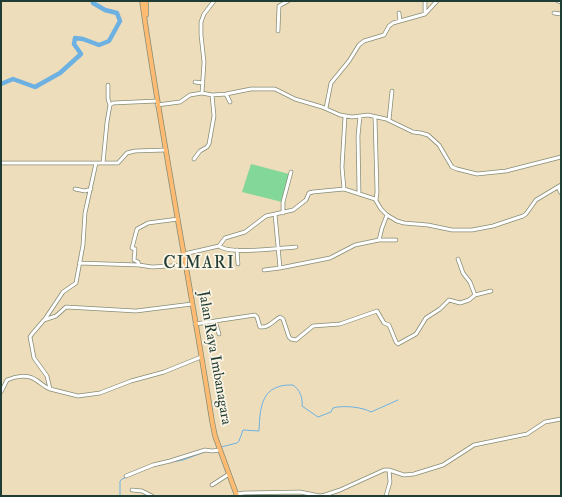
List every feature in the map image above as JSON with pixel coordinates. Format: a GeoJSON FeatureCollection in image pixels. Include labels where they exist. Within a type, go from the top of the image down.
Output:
{"type":"FeatureCollection","features":[{"type":"Feature","properties":{"kind":"highway","name":"Jalan Raya Imbanagara"},"geometry":{"type":"LineString","coordinates":[[142,1],[157,103],[212,421],[219,449],[237,495]]}},
{"type":"Feature","properties":{"kind":"highway","name":"Jalan Raya Imbanagara"},"geometry":{"type":"LineString","coordinates":[[146,1],[146,33]]}},
{"type":"Feature","properties":{"kind":"street"},"geometry":{"type":"LineString","coordinates":[[202,93],[204,83],[204,56],[201,22],[204,14],[214,1]]}},
{"type":"Feature","properties":{"kind":"street"},"geometry":{"type":"LineString","coordinates":[[278,31],[279,6],[288,1]]}},
{"type":"Feature","properties":{"kind":"street"},"geometry":{"type":"LineString","coordinates":[[425,1],[425,14]]}},
{"type":"Feature","properties":{"kind":"street"},"geometry":{"type":"LineString","coordinates":[[326,108],[331,83],[350,61],[359,45],[364,41],[384,35],[389,26],[393,23],[425,14],[437,1]]}},
{"type":"Feature","properties":{"kind":"street"},"geometry":{"type":"LineString","coordinates":[[399,13],[400,21]]}},
{"type":"Feature","properties":{"kind":"street"},"geometry":{"type":"LineString","coordinates":[[554,13],[561,14]]}},
{"type":"Feature","properties":{"kind":"street"},"geometry":{"type":"LineString","coordinates":[[195,82],[204,83]]}},
{"type":"Feature","properties":{"kind":"street"},"geometry":{"type":"LineString","coordinates":[[103,163],[110,105],[108,99],[108,85]]}},
{"type":"Feature","properties":{"kind":"street"},"geometry":{"type":"LineString","coordinates":[[110,105],[114,103],[180,102],[190,95],[202,93],[212,95],[251,89],[275,89],[295,99],[326,108],[345,116],[375,116],[389,120],[413,132],[428,135],[439,145],[452,167],[477,174],[512,170],[561,157]]}},
{"type":"Feature","properties":{"kind":"street"},"geometry":{"type":"LineString","coordinates":[[389,120],[392,92]]}},
{"type":"Feature","properties":{"kind":"street"},"geometry":{"type":"LineString","coordinates":[[226,94],[230,102]]}},
{"type":"Feature","properties":{"kind":"street"},"geometry":{"type":"LineString","coordinates":[[194,159],[200,151],[209,144],[214,116],[212,95]]}},
{"type":"Feature","properties":{"kind":"street"},"geometry":{"type":"LineString","coordinates":[[344,189],[342,167],[343,129],[345,116]]}},
{"type":"Feature","properties":{"kind":"street"},"geometry":{"type":"LineString","coordinates":[[359,193],[358,136],[360,116]]}},
{"type":"Feature","properties":{"kind":"street"},"geometry":{"type":"LineString","coordinates":[[375,116],[376,200],[381,209],[387,215],[404,224],[428,225],[452,230],[493,226],[523,216],[536,200],[559,186],[561,193]]}},
{"type":"Feature","properties":{"kind":"street"},"geometry":{"type":"LineString","coordinates":[[1,163],[118,163],[124,154],[132,152],[166,150]]}},
{"type":"Feature","properties":{"kind":"street"},"geometry":{"type":"LineString","coordinates":[[50,389],[47,376],[34,358],[31,339],[32,334],[44,320],[63,292],[76,283],[83,245],[85,212],[96,163]]}},
{"type":"Feature","properties":{"kind":"street"},"geometry":{"type":"LineString","coordinates":[[283,213],[284,201],[291,172]]}},
{"type":"Feature","properties":{"kind":"street"},"geometry":{"type":"LineString","coordinates":[[75,189],[85,191],[91,189]]}},
{"type":"Feature","properties":{"kind":"street"},"geometry":{"type":"LineString","coordinates":[[219,246],[222,241],[228,237],[245,232],[266,216],[283,213],[300,206],[311,192],[344,189],[376,200]]}},
{"type":"Feature","properties":{"kind":"street"},"geometry":{"type":"LineString","coordinates":[[275,214],[280,268]]}},
{"type":"Feature","properties":{"kind":"street"},"geometry":{"type":"LineString","coordinates":[[379,240],[387,215]]}},
{"type":"Feature","properties":{"kind":"street"},"geometry":{"type":"LineString","coordinates":[[139,265],[138,262],[134,260],[135,249],[132,248],[137,229],[148,223],[178,219]]}},
{"type":"Feature","properties":{"kind":"street"},"geometry":{"type":"LineString","coordinates":[[264,270],[330,258],[352,247],[379,240],[396,240]]}},
{"type":"Feature","properties":{"kind":"street"},"geometry":{"type":"LineString","coordinates":[[184,254],[219,246],[224,249],[237,250],[296,247]]}},
{"type":"Feature","properties":{"kind":"street"},"geometry":{"type":"LineString","coordinates":[[237,250],[238,264]]}},
{"type":"Feature","properties":{"kind":"street"},"geometry":{"type":"LineString","coordinates":[[458,259],[475,295]]}},
{"type":"Feature","properties":{"kind":"street"},"geometry":{"type":"LineString","coordinates":[[79,263],[163,266],[186,265]]}},
{"type":"Feature","properties":{"kind":"street"},"geometry":{"type":"LineString","coordinates":[[195,324],[255,316],[257,317],[260,327],[263,328],[271,325],[278,318],[282,318],[288,337],[296,340],[315,325],[340,324],[377,311],[384,323],[389,325],[395,341],[398,344],[416,334],[426,318],[440,309],[449,300],[460,303],[469,300],[475,295],[490,291]]}},
{"type":"Feature","properties":{"kind":"street"},"geometry":{"type":"LineString","coordinates":[[44,320],[56,316],[66,307],[136,311],[192,304]]}},
{"type":"Feature","properties":{"kind":"street"},"geometry":{"type":"LineString","coordinates":[[215,321],[219,334]]}},
{"type":"Feature","properties":{"kind":"street"},"geometry":{"type":"LineString","coordinates":[[1,392],[7,380],[21,376],[34,378],[50,389],[78,396],[100,393],[131,381],[164,372],[201,357]]}},
{"type":"Feature","properties":{"kind":"street"},"geometry":{"type":"LineString","coordinates":[[237,495],[300,492],[320,496],[325,495],[340,490],[384,470],[389,470],[404,475],[414,474],[444,465],[474,445],[527,434],[545,422],[561,419]]}},
{"type":"Feature","properties":{"kind":"street"},"geometry":{"type":"LineString","coordinates":[[126,476],[142,468],[219,449]]}},
{"type":"Feature","properties":{"kind":"street"},"geometry":{"type":"LineString","coordinates":[[386,496],[390,482],[389,470]]}},
{"type":"Feature","properties":{"kind":"street"},"geometry":{"type":"LineString","coordinates":[[212,485],[230,474]]}},
{"type":"Feature","properties":{"kind":"street"},"geometry":{"type":"LineString","coordinates":[[132,490],[152,496]]}},
{"type":"Feature","properties":{"kind":"green space"},"geometry":{"type":"Polygon","coordinates":[[[251,164],[289,174],[282,202],[242,192],[251,164]]]}},
{"type":"Feature","properties":{"kind":"waterway"},"geometry":{"type":"LineString","coordinates":[[1,84],[13,79],[35,87],[60,73],[81,54],[74,44],[75,38],[83,39],[99,45],[109,41],[120,21],[117,13],[105,10],[93,3],[93,1]]}},
{"type":"Feature","properties":{"kind":"waterway"},"geometry":{"type":"LineString","coordinates":[[221,447],[237,443],[243,430],[259,431],[262,405],[269,392],[275,388],[293,385],[298,389],[302,400],[302,406],[318,417],[331,412],[333,408],[342,407],[358,408],[371,412],[398,400]]}},
{"type":"Feature","properties":{"kind":"waterway"},"geometry":{"type":"LineString","coordinates":[[166,463],[183,460],[207,451]]}},
{"type":"Feature","properties":{"kind":"waterway"},"geometry":{"type":"LineString","coordinates":[[120,496],[120,481],[135,474]]}},
{"type":"Feature","properties":{"kind":"district","name":"CIMARI"},"geometry":{"type":"Point","coordinates":[199,264]}}]}
